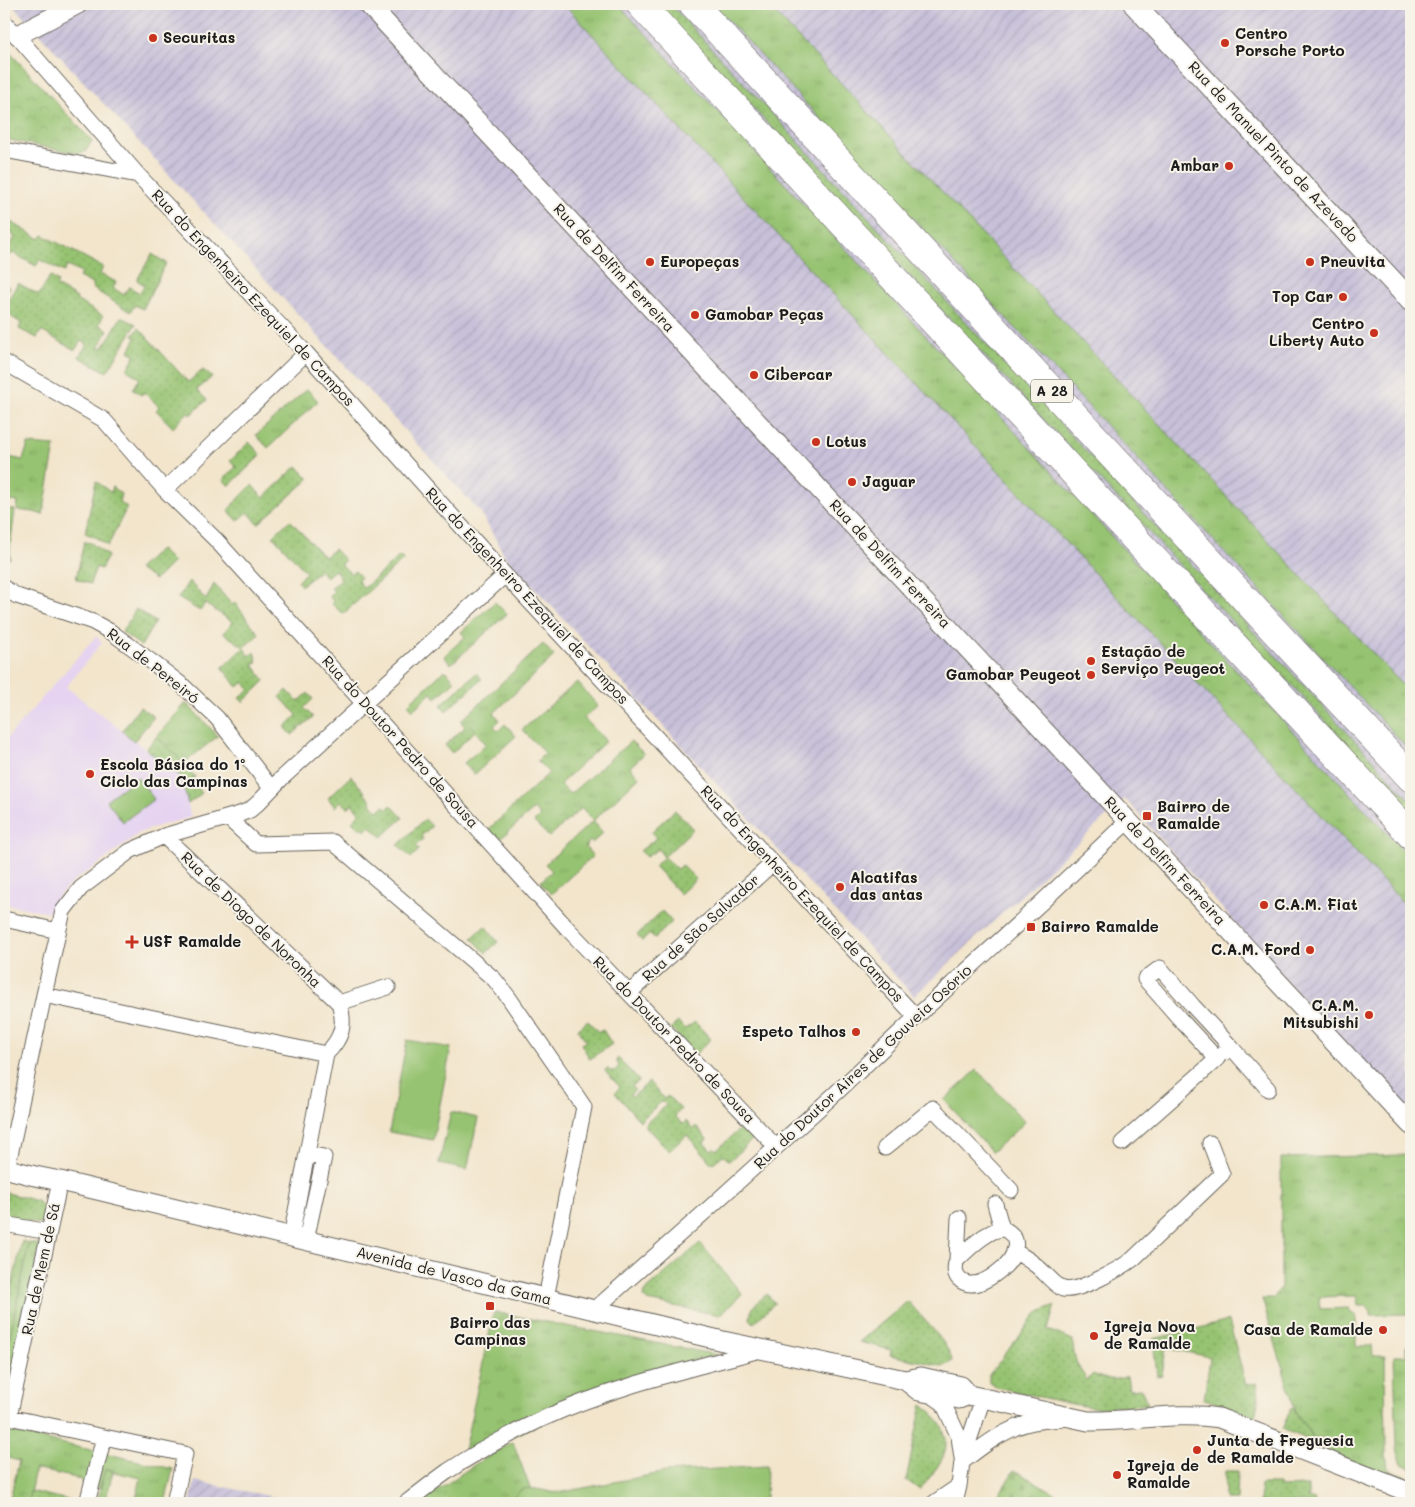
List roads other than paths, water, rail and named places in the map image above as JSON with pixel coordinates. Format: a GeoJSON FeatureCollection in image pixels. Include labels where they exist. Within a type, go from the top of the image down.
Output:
{"type":"FeatureCollection","features":[{"type":"Feature","properties":{"kind":"highway","name":"A 28"},"geometry":{"type":"LineString","coordinates":[[640,4],[1411,835]]}},
{"type":"Feature","properties":{"kind":"highway","name":"A 28"},"geometry":{"type":"LineString","coordinates":[[692,4],[1411,778]]}},
{"type":"Feature","properties":{"kind":"main road","name":"Rua de Manuel Pinto de Azevedo"},"geometry":{"type":"LineString","coordinates":[[1134,4],[1411,301]]}},
{"type":"Feature","properties":{"kind":"street"},"geometry":{"type":"LineString","coordinates":[[18,35],[78,4]]}},
{"type":"Feature","properties":{"kind":"street","name":"Rua de Delfim Ferreira"},"geometry":{"type":"LineString","coordinates":[[368,4],[1411,1125]]}},
{"type":"Feature","properties":{"kind":"street","name":"Rua do Engenheiro Ezequiel de Campos"},"geometry":{"type":"LineString","coordinates":[[4,21],[138,175],[306,354],[505,575],[916,1017]]}},
{"type":"Feature","properties":{"kind":"street"},"geometry":{"type":"LineString","coordinates":[[4,150],[138,175]]}},
{"type":"Feature","properties":{"kind":"street"},"geometry":{"type":"LineString","coordinates":[[165,490],[306,354]]}},
{"type":"Feature","properties":{"kind":"street","name":"Rua do Doutor Pedro de Sousa"},"geometry":{"type":"LineString","coordinates":[[4,362],[104,420],[165,490],[216,540],[568,928],[776,1147]]}},
{"type":"Feature","properties":{"kind":"street"},"geometry":{"type":"LineString","coordinates":[[5,1168],[58,931],[64,911],[81,888],[130,851],[164,836],[250,810],[271,788],[505,575]]}},
{"type":"Feature","properties":{"kind":"street","name":"Rua de Pereiró"},"geometry":{"type":"LineString","coordinates":[[4,588],[17,596],[93,622],[111,632],[145,657],[183,686],[217,718],[271,788]]}},
{"type":"Feature","properties":{"kind":"street"},"geometry":{"type":"LineString","coordinates":[[228,818],[256,844],[332,842],[494,980],[514,1004],[584,1107],[546,1298]]}},
{"type":"Feature","properties":{"kind":"street","name":"Rua do Doutor Aires de Gouveia Osório"},"geometry":{"type":"LineString","coordinates":[[594,1310],[776,1147],[1043,902],[1128,821]]}},
{"type":"Feature","properties":{"kind":"street","name":"Rua de Diogo de Noronha"},"geometry":{"type":"LineString","coordinates":[[164,836],[338,1003]]}},
{"type":"Feature","properties":{"kind":"street","name":"Rua de São Salvador"},"geometry":{"type":"LineString","coordinates":[[629,993],[773,863]]}},
{"type":"Feature","properties":{"kind":"street"},"geometry":{"type":"LineString","coordinates":[[4,920],[58,931]]}},
{"type":"Feature","properties":{"kind":"street"},"geometry":{"type":"LineString","coordinates":[[1217,1059],[1145,979],[1160,968],[1268,1089]]}},
{"type":"Feature","properties":{"kind":"street"},"geometry":{"type":"LineString","coordinates":[[299,1238],[297,1206],[326,1054],[336,1042],[341,1032],[342,1015],[338,1003],[388,987]]}},
{"type":"Feature","properties":{"kind":"street"},"geometry":{"type":"LineString","coordinates":[[44,995],[326,1054]]}},
{"type":"Feature","properties":{"kind":"street"},"geometry":{"type":"LineString","coordinates":[[1179,1018],[1192,1006]]}},
{"type":"Feature","properties":{"kind":"street"},"geometry":{"type":"LineString","coordinates":[[1122,1143],[1231,1047]]}},
{"type":"Feature","properties":{"kind":"street"},"geometry":{"type":"LineString","coordinates":[[885,1148],[932,1108],[1011,1190]]}},
{"type":"Feature","properties":{"kind":"street"},"geometry":{"type":"LineString","coordinates":[[1014,1251],[1035,1264],[1062,1288],[1072,1289],[1082,1286],[1120,1268],[1133,1259],[1222,1174],[1210,1143]]}},
{"type":"Feature","properties":{"kind":"street"},"geometry":{"type":"LineString","coordinates":[[299,1238],[312,1209],[324,1157],[308,1154]]}},
{"type":"Feature","properties":{"kind":"street","name":"Avenida de Vasco da Gama"},"geometry":{"type":"LineString","coordinates":[[5,1168],[760,1350],[905,1380],[921,1377],[961,1386],[976,1396]]}},
{"type":"Feature","properties":{"kind":"street","name":"Rua de Mem de Sá"},"geometry":{"type":"LineString","coordinates":[[7,1416],[60,1181]]}},
{"type":"Feature","properties":{"kind":"street"},"geometry":{"type":"LineString","coordinates":[[995,1204],[1002,1229]]}},
{"type":"Feature","properties":{"kind":"street"},"geometry":{"type":"LineString","coordinates":[[297,1206],[312,1209]]}},
{"type":"Feature","properties":{"kind":"street"},"geometry":{"type":"LineString","coordinates":[[957,1260],[969,1247],[985,1236],[1002,1229],[1008,1231],[1015,1239],[1014,1251],[1006,1265],[992,1276],[973,1285],[967,1284],[956,1275],[955,1265],[957,1260],[959,1218]]}},
{"type":"Feature","properties":{"kind":"street"},"geometry":{"type":"LineString","coordinates":[[4,1224],[49,1232]]}},
{"type":"Feature","properties":{"kind":"street"},"geometry":{"type":"LineString","coordinates":[[406,1503],[449,1470],[502,1439],[543,1419],[584,1402],[645,1382],[760,1350]]}},
{"type":"Feature","properties":{"kind":"street","name":"Avenida de Vasco da Gama"},"geometry":{"type":"LineString","coordinates":[[905,1380],[919,1391],[959,1399],[976,1396]]}},
{"type":"Feature","properties":{"kind":"street"},"geometry":{"type":"LineString","coordinates":[[927,1392],[943,1404],[959,1437],[962,1462]]}},
{"type":"Feature","properties":{"kind":"street"},"geometry":{"type":"LineString","coordinates":[[955,1503],[976,1396],[1088,1421],[1196,1416],[1219,1418],[1411,1493]]}},
{"type":"Feature","properties":{"kind":"street"},"geometry":{"type":"LineString","coordinates":[[7,1416],[185,1454],[174,1503]]}},
{"type":"Feature","properties":{"kind":"street"},"geometry":{"type":"LineString","coordinates":[[962,1462],[992,1440],[1010,1430],[1033,1422],[1070,1418]]}},
{"type":"Feature","properties":{"kind":"street"},"geometry":{"type":"LineString","coordinates":[[87,1503],[104,1437]]}},
{"type":"Feature","properties":{"kind":"street"},"geometry":{"type":"LineString","coordinates":[[934,1503],[959,1486]]}},
{"type":"Feature","properties":{"kind":"place","name":"Securitas"},"geometry":{"type":"Point","coordinates":[153,38]}},
{"type":"Feature","properties":{"kind":"place","name":"Centro Porsche Porto"},"geometry":{"type":"Point","coordinates":[1225,43]}},
{"type":"Feature","properties":{"kind":"place","name":"Ambar"},"geometry":{"type":"Point","coordinates":[1229,166]}},
{"type":"Feature","properties":{"kind":"place","name":"Europeças"},"geometry":{"type":"Point","coordinates":[650,262]}},
{"type":"Feature","properties":{"kind":"place","name":"Pneuvita"},"geometry":{"type":"Point","coordinates":[1310,262]}},
{"type":"Feature","properties":{"kind":"place","name":"Top Car"},"geometry":{"type":"Point","coordinates":[1343,297]}},
{"type":"Feature","properties":{"kind":"place","name":"Gamobar Peças"},"geometry":{"type":"Point","coordinates":[695,315]}},
{"type":"Feature","properties":{"kind":"place","name":"Centro Liberty Auto"},"geometry":{"type":"Point","coordinates":[1374,333]}},
{"type":"Feature","properties":{"kind":"place","name":"Cibercar"},"geometry":{"type":"Point","coordinates":[754,375]}},
{"type":"Feature","properties":{"kind":"place","name":"Lotus"},"geometry":{"type":"Point","coordinates":[816,442]}},
{"type":"Feature","properties":{"kind":"place","name":"Jaguar"},"geometry":{"type":"Point","coordinates":[852,482]}},
{"type":"Feature","properties":{"kind":"place","name":"Estação de Serviço Peugeot"},"geometry":{"type":"Point","coordinates":[1091,661]}},
{"type":"Feature","properties":{"kind":"place","name":"Gamobar Peugeot"},"geometry":{"type":"Point","coordinates":[1091,675]}},
{"type":"Feature","properties":{"kind":"place","name":"Escola Básica do 1º Ciclo das Campinas"},"geometry":{"type":"Point","coordinates":[90,774]}},
{"type":"Feature","properties":{"kind":"place","name":"Bairro de Ramalde"},"geometry":{"type":"Point","coordinates":[1147,816]}},
{"type":"Feature","properties":{"kind":"place","name":"Alcatifas das antas"},"geometry":{"type":"Point","coordinates":[840,887]}},
{"type":"Feature","properties":{"kind":"place","name":"C.A.M. Fiat"},"geometry":{"type":"Point","coordinates":[1264,905]}},
{"type":"Feature","properties":{"kind":"place","name":"Bairro Ramalde"},"geometry":{"type":"Point","coordinates":[1031,927]}},
{"type":"Feature","properties":{"kind":"place","name":"USF Ramalde"},"geometry":{"type":"Point","coordinates":[132,942]}},
{"type":"Feature","properties":{"kind":"place","name":"C.A.M. Ford"},"geometry":{"type":"Point","coordinates":[1310,950]}},
{"type":"Feature","properties":{"kind":"place","name":"C.A.M. Mitsubishi"},"geometry":{"type":"Point","coordinates":[1369,1015]}},
{"type":"Feature","properties":{"kind":"place","name":"Espeto Talhos"},"geometry":{"type":"Point","coordinates":[856,1032]}},
{"type":"Feature","properties":{"kind":"place","name":"Bairro das Campinas"},"geometry":{"type":"Point","coordinates":[490,1306]}},
{"type":"Feature","properties":{"kind":"place","name":"Casa de Ramalde"},"geometry":{"type":"Point","coordinates":[1383,1330]}},
{"type":"Feature","properties":{"kind":"place","name":"Igreja Nova de Ramalde"},"geometry":{"type":"Point","coordinates":[1094,1336]}},
{"type":"Feature","properties":{"kind":"place","name":"Junta de Freguesia de Ramalde"},"geometry":{"type":"Point","coordinates":[1197,1450]}},
{"type":"Feature","properties":{"kind":"place","name":"Igreja de Ramalde"},"geometry":{"type":"Point","coordinates":[1117,1475]}}]}
